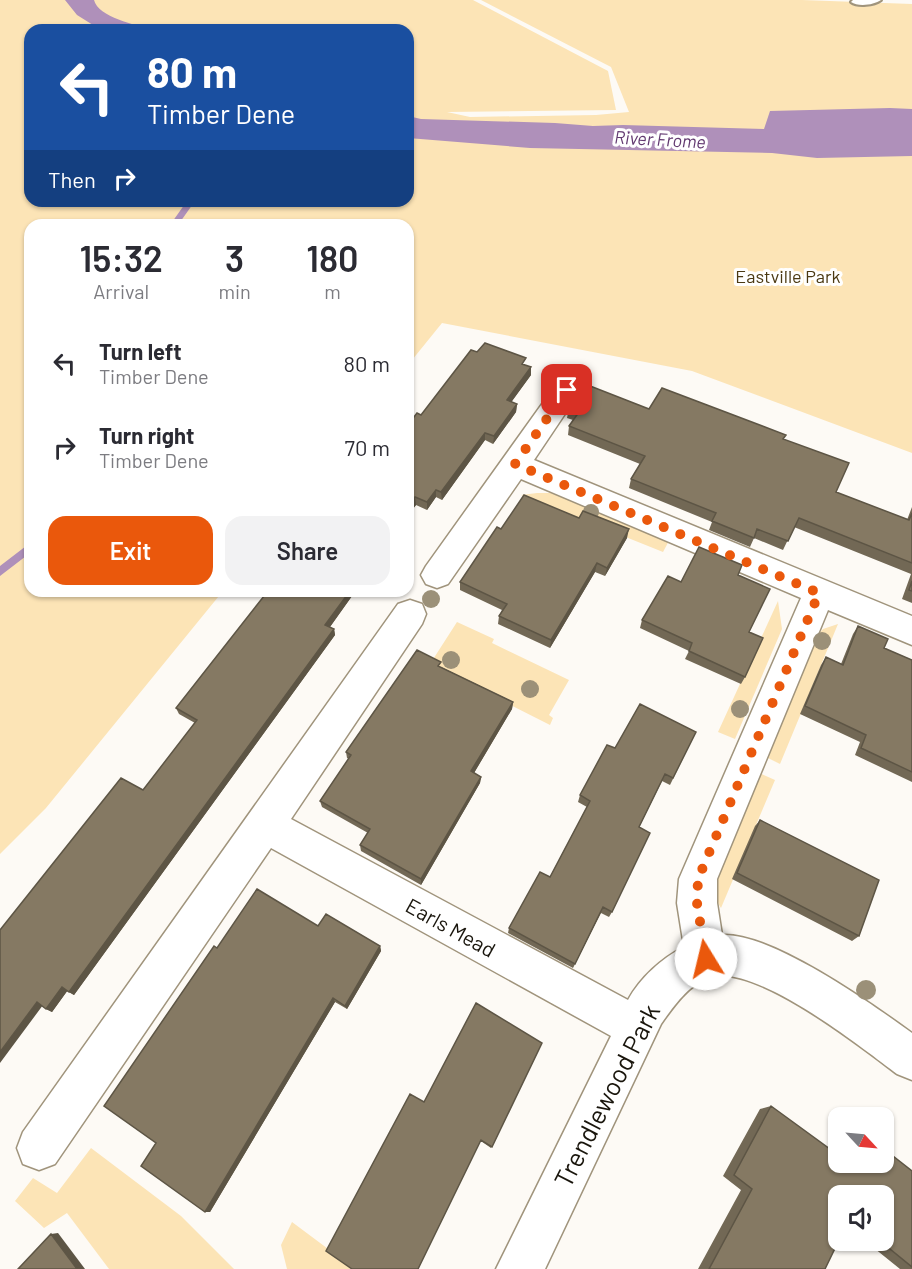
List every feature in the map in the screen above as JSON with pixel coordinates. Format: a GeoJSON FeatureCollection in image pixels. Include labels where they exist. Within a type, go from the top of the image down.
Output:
{"type":"FeatureCollection","features":[{"type":"Feature","properties":{"kind":"street"},"geometry":{"type":"LineString","coordinates":[[437,575],[567,390]]}},
{"type":"Feature","properties":{"kind":"street"},"geometry":{"type":"LineString","coordinates":[[515,464],[912,631]]}},
{"type":"Feature","properties":{"kind":"street"},"geometry":{"type":"LineString","coordinates":[[706,959],[697,903],[698,879],[819,593]]}},
{"type":"Feature","properties":{"kind":"street"},"geometry":{"type":"LineString","coordinates":[[39,1148],[410,614]]}},
{"type":"Feature","properties":{"kind":"street","name":"Earls Mead"},"geometry":{"type":"LineString","coordinates":[[265,825],[638,1028]]}},
{"type":"Feature","properties":{"kind":"street","name":"Trendlewood Park"},"geometry":{"type":"LineString","coordinates":[[520,1269],[646,1009],[659,991],[691,966],[724,954],[741,956],[768,966],[910,1057]]}},
{"type":"Feature","properties":{"kind":"lane"},"geometry":{"type":"LineString","coordinates":[[856,2],[876,0]]}},
{"type":"Feature","properties":{"kind":"green space","name":"Eastville Park"},"geometry":{"type":"Polygon","coordinates":[[[0,0],[473,0],[608,71],[616,110],[447,112],[470,117],[596,115],[629,112],[611,67],[481,0],[802,0],[912,4],[912,453],[692,371],[442,323],[414,358],[414,219],[24,219],[24,597],[218,597],[46,808],[0,854],[0,0]]]}},
{"type":"Feature","properties":{"kind":"green space"},"geometry":{"type":"Polygon","coordinates":[[[551,493],[670,539],[663,552],[521,495],[551,493]]]}},
{"type":"Feature","properties":{"kind":"green space"},"geometry":{"type":"Polygon","coordinates":[[[778,601],[782,629],[735,739],[718,732],[778,601]]]}},
{"type":"Feature","properties":{"kind":"green space"},"geometry":{"type":"Polygon","coordinates":[[[457,622],[494,639],[492,643],[569,680],[549,715],[553,718],[550,725],[430,664],[457,622]]]}},
{"type":"Feature","properties":{"kind":"green space"},"geometry":{"type":"Polygon","coordinates":[[[838,624],[780,764],[764,756],[813,640],[823,629],[838,624]]]}},
{"type":"Feature","properties":{"kind":"green space"},"geometry":{"type":"Polygon","coordinates":[[[757,772],[775,780],[721,908],[716,895],[716,879],[720,860],[757,772]]]}},
{"type":"Feature","properties":{"kind":"green space"},"geometry":{"type":"Polygon","coordinates":[[[91,1148],[181,1216],[234,1269],[109,1269],[67,1213],[44,1228],[15,1201],[33,1178],[57,1193],[91,1148]]]}},
{"type":"Feature","properties":{"kind":"green space"},"geometry":{"type":"Polygon","coordinates":[[[292,1222],[355,1269],[287,1269],[281,1245],[292,1222]]]}},
{"type":"Feature","properties":{"kind":"water"},"geometry":{"type":"Polygon","coordinates":[[[65,0],[94,0],[97,6],[110,16],[132,24],[91,24],[77,15],[65,0]]]}},
{"type":"Feature","properties":{"kind":"water","name":"River Frome"},"geometry":{"type":"Polygon","coordinates":[[[912,109],[912,156],[817,158],[772,153],[530,148],[414,138],[414,117],[593,126],[764,129],[770,111],[912,109]]]}},
{"type":"Feature","properties":{"kind":"building"},"geometry":{"type":"Polygon","coordinates":[[[485,343],[526,358],[522,364],[531,367],[507,400],[517,404],[494,436],[485,433],[441,492],[436,490],[427,502],[414,498],[414,417],[417,413],[421,415],[471,350],[477,352],[485,343]]]}},
{"type":"Feature","properties":{"kind":"building"},"geometry":{"type":"Polygon","coordinates":[[[585,384],[649,409],[662,388],[786,435],[783,439],[849,463],[836,492],[909,520],[912,513],[912,563],[799,518],[788,541],[757,529],[754,538],[712,521],[716,513],[631,479],[645,456],[569,426],[579,412],[569,408],[585,384]]]}},
{"type":"Feature","properties":{"kind":"building"},"geometry":{"type":"Polygon","coordinates":[[[524,495],[579,518],[583,511],[629,529],[607,568],[597,563],[551,640],[499,616],[507,604],[460,582],[497,527],[501,529],[524,495]]]}},
{"type":"Feature","properties":{"kind":"building"},"geometry":{"type":"Polygon","coordinates":[[[699,547],[742,565],[738,575],[770,589],[749,632],[763,638],[745,677],[689,651],[692,643],[642,620],[668,576],[681,582],[699,547]]]}},
{"type":"Feature","properties":{"kind":"building"},"geometry":{"type":"Polygon","coordinates":[[[263,597],[346,597],[325,625],[334,629],[69,992],[62,987],[46,1009],[37,1002],[0,1052],[0,930],[121,778],[143,790],[197,720],[176,708],[263,597]]]}},
{"type":"Feature","properties":{"kind":"building"},"geometry":{"type":"Polygon","coordinates":[[[858,626],[888,639],[884,648],[912,660],[912,772],[861,748],[866,735],[805,706],[826,657],[843,665],[858,626]]]}},
{"type":"Feature","properties":{"kind":"building"},"geometry":{"type":"Polygon","coordinates":[[[417,650],[441,662],[438,666],[513,702],[471,771],[481,777],[421,879],[360,845],[370,829],[320,801],[351,755],[346,752],[417,650]]]}},
{"type":"Feature","properties":{"kind":"building"},"geometry":{"type":"Polygon","coordinates":[[[640,704],[696,732],[673,778],[665,774],[639,827],[650,833],[612,912],[603,907],[575,964],[509,928],[540,872],[550,877],[590,801],[580,795],[607,745],[615,748],[640,704]]]}},
{"type":"Feature","properties":{"kind":"building"},"geometry":{"type":"Polygon","coordinates":[[[760,820],[879,880],[859,936],[737,873],[760,820]]]}},
{"type":"Feature","properties":{"kind":"building"},"geometry":{"type":"Polygon","coordinates":[[[257,889],[318,926],[326,914],[380,946],[345,1006],[333,998],[205,1212],[141,1166],[156,1143],[104,1106],[214,946],[217,948],[257,889]]]}},
{"type":"Feature","properties":{"kind":"building"},"geometry":{"type":"Polygon","coordinates":[[[476,1003],[542,1043],[492,1147],[481,1140],[418,1269],[352,1269],[326,1251],[410,1094],[424,1102],[476,1003]]]}},
{"type":"Feature","properties":{"kind":"building"},"geometry":{"type":"Polygon","coordinates":[[[771,1106],[828,1148],[828,1173],[894,1173],[894,1157],[912,1171],[912,1267],[892,1251],[894,1185],[828,1185],[828,1251],[834,1251],[825,1269],[709,1269],[752,1189],[734,1175],[771,1106]]]}},
{"type":"Feature","properties":{"kind":"building"},"geometry":{"type":"Polygon","coordinates":[[[51,1234],[77,1269],[18,1269],[51,1234]]]}},
{"type":"Feature","properties":{"kind":"waterway"},"geometry":{"type":"LineString","coordinates":[[178,219],[187,207]]}},
{"type":"Feature","properties":{"kind":"waterway"},"geometry":{"type":"LineString","coordinates":[[0,572],[24,552]]}},
{"type":"Feature","properties":{"kind":"route"},"geometry":{"type":"LineString","coordinates":[[567,390],[515,464],[819,593],[698,879],[697,903],[706,959]]}}]}
